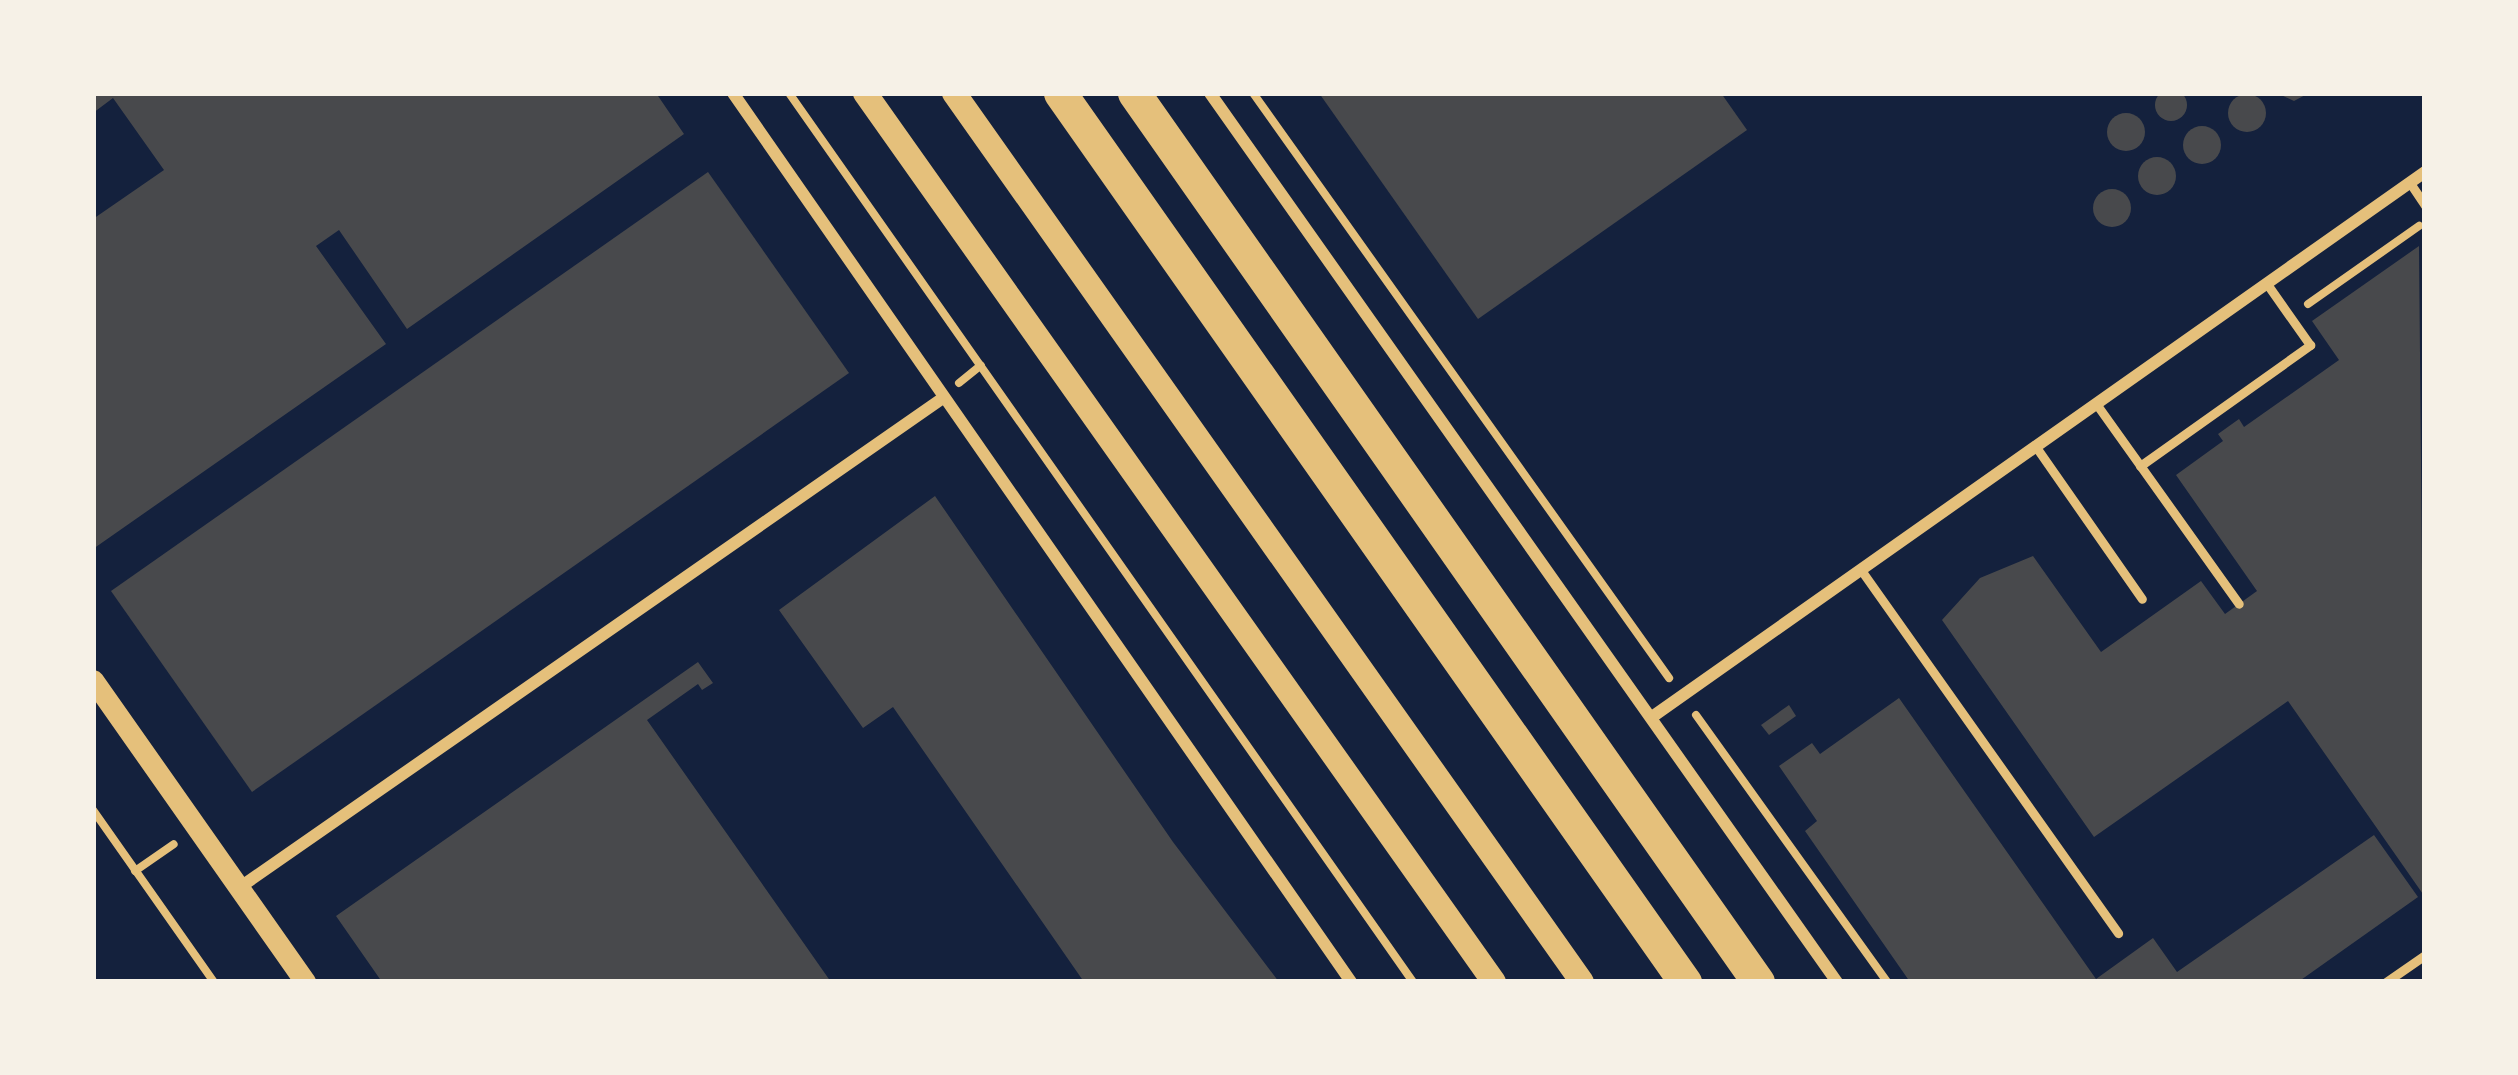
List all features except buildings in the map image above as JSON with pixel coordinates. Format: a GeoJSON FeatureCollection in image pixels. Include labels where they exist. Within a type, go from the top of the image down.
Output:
{"type":"FeatureCollection","features":[{"type":"Feature","properties":{"kind":"highway"},"geometry":{"type":"LineString","coordinates":[[1060,93],[1684,982]]}},
{"type":"Feature","properties":{"kind":"highway"},"geometry":{"type":"LineString","coordinates":[[1134,93],[1758,982]]}},
{"type":"Feature","properties":{"kind":"main road"},"geometry":{"type":"LineString","coordinates":[[865,93],[1493,982]]}},
{"type":"Feature","properties":{"kind":"main road"},"geometry":{"type":"LineString","coordinates":[[954,93],[1582,982]]}},
{"type":"Feature","properties":{"kind":"street"},"geometry":{"type":"LineString","coordinates":[[733,93],[940,400],[1351,982]]}},
{"type":"Feature","properties":{"kind":"street"},"geometry":{"type":"LineString","coordinates":[[1210,93],[1837,982]]}},
{"type":"Feature","properties":{"kind":"street"},"geometry":{"type":"LineString","coordinates":[[1652,717],[2425,172]]}},
{"type":"Feature","properties":{"kind":"street"},"geometry":{"type":"LineString","coordinates":[[239,888],[940,400]]}},
{"type":"Feature","properties":{"kind":"street"},"geometry":{"type":"LineString","coordinates":[[93,680],[305,982]]}},
{"type":"Feature","properties":{"kind":"lane"},"geometry":{"type":"LineString","coordinates":[[2410,183],[2425,205]]}},
{"type":"Feature","properties":{"kind":"lane"},"geometry":{"type":"LineString","coordinates":[[2140,466],[2310,345],[2266,284]]}},
{"type":"Feature","properties":{"kind":"lane"},"geometry":{"type":"LineString","coordinates":[[2097,405],[2239,604]]}},
{"type":"Feature","properties":{"kind":"lane"},"geometry":{"type":"LineString","coordinates":[[2036,447],[2142,599]]}},
{"type":"Feature","properties":{"kind":"lane"},"geometry":{"type":"LineString","coordinates":[[1861,569],[2118,933]]}},
{"type":"Feature","properties":{"kind":"lane"},"geometry":{"type":"LineString","coordinates":[[2386,982],[2425,955]]}},
{"type":"Feature","properties":{"kind":"path"},"geometry":{"type":"LineString","coordinates":[[789,93],[1413,982]]}},
{"type":"Feature","properties":{"kind":"path"},"geometry":{"type":"LineString","coordinates":[[1253,93],[1886,982]]}},
{"type":"Feature","properties":{"kind":"path"},"geometry":{"type":"LineString","coordinates":[[2290,316],[2425,222]]}},
{"type":"Feature","properties":{"kind":"path"},"geometry":{"type":"LineString","coordinates":[[93,810],[214,982]]}},
{"type":"Feature","properties":{"kind":"path"},"geometry":{"type":"LineString","coordinates":[[135,871],[197,828]]}}]}
